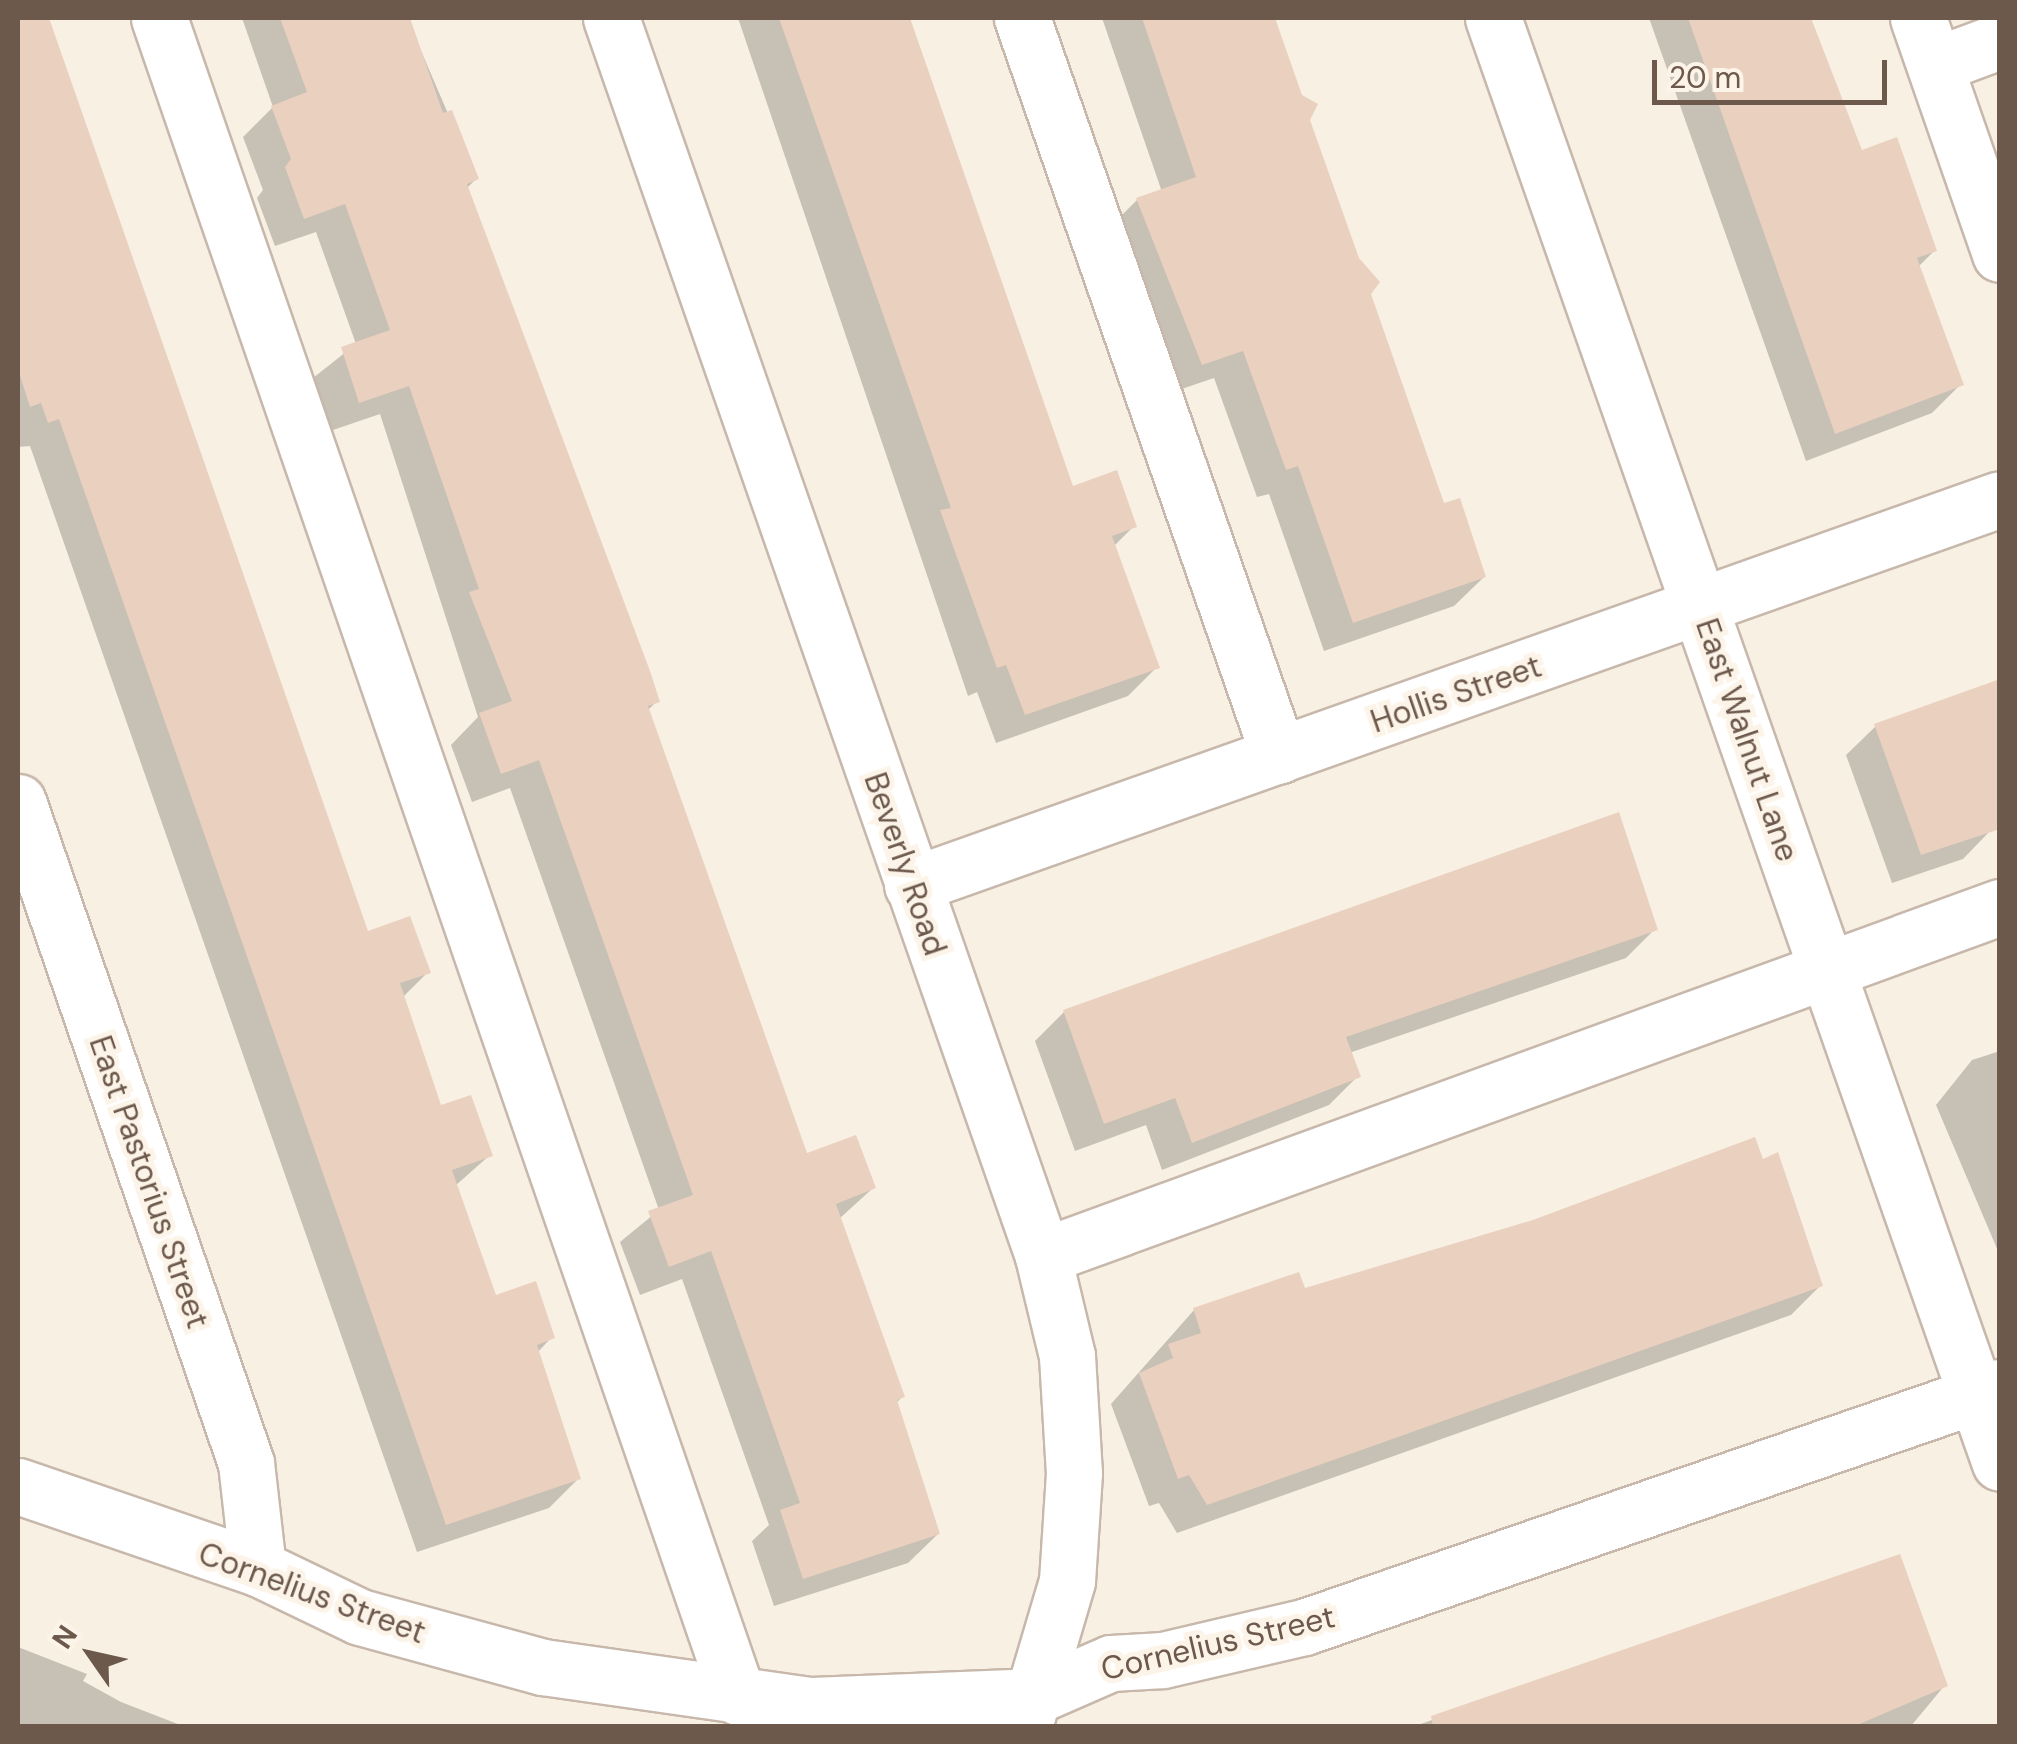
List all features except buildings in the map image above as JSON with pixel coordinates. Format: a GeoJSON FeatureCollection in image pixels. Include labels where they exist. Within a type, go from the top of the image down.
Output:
{"type":"FeatureCollection","features":[{"type":"Feature","properties":{"kind":"street"},"geometry":{"type":"LineString","coordinates":[[159,18],[738,1697]]}},
{"type":"Feature","properties":{"kind":"street","name":"Beverly Road"},"geometry":{"type":"LineString","coordinates":[[610,18],[1043,1256],[1067,1356],[1074,1472],[1067,1581],[1029,1711]]}},
{"type":"Feature","properties":{"kind":"street"},"geometry":{"type":"LineString","coordinates":[[1022,18],[1279,756]]}},
{"type":"Feature","properties":{"kind":"street","name":"East Walnut Lane"},"geometry":{"type":"LineString","coordinates":[[1493,18],[1826,966],[1988,1391],[2000,1464]]}},
{"type":"Feature","properties":{"kind":"street"},"geometry":{"type":"LineString","coordinates":[[2000,41],[1926,41],[2000,254]]}},
{"type":"Feature","properties":{"kind":"street","name":"Hollis Street"},"geometry":{"type":"LineString","coordinates":[[912,886],[2000,499]]}},
{"type":"Feature","properties":{"kind":"street","name":"East Pastorius Street"},"geometry":{"type":"LineString","coordinates":[[18,802],[246,1463],[258,1568]]}},
{"type":"Feature","properties":{"kind":"street"},"geometry":{"type":"LineString","coordinates":[[1043,1256],[1826,966],[2000,907]]}},
{"type":"Feature","properties":{"kind":"street","name":"Cornelius Street"},"geometry":{"type":"LineString","coordinates":[[18,1486],[258,1568],[360,1618],[506,1657],[738,1697],[812,1704],[1029,1711],[1111,1663],[1164,1660],[1304,1627],[1988,1391]]}}]}
